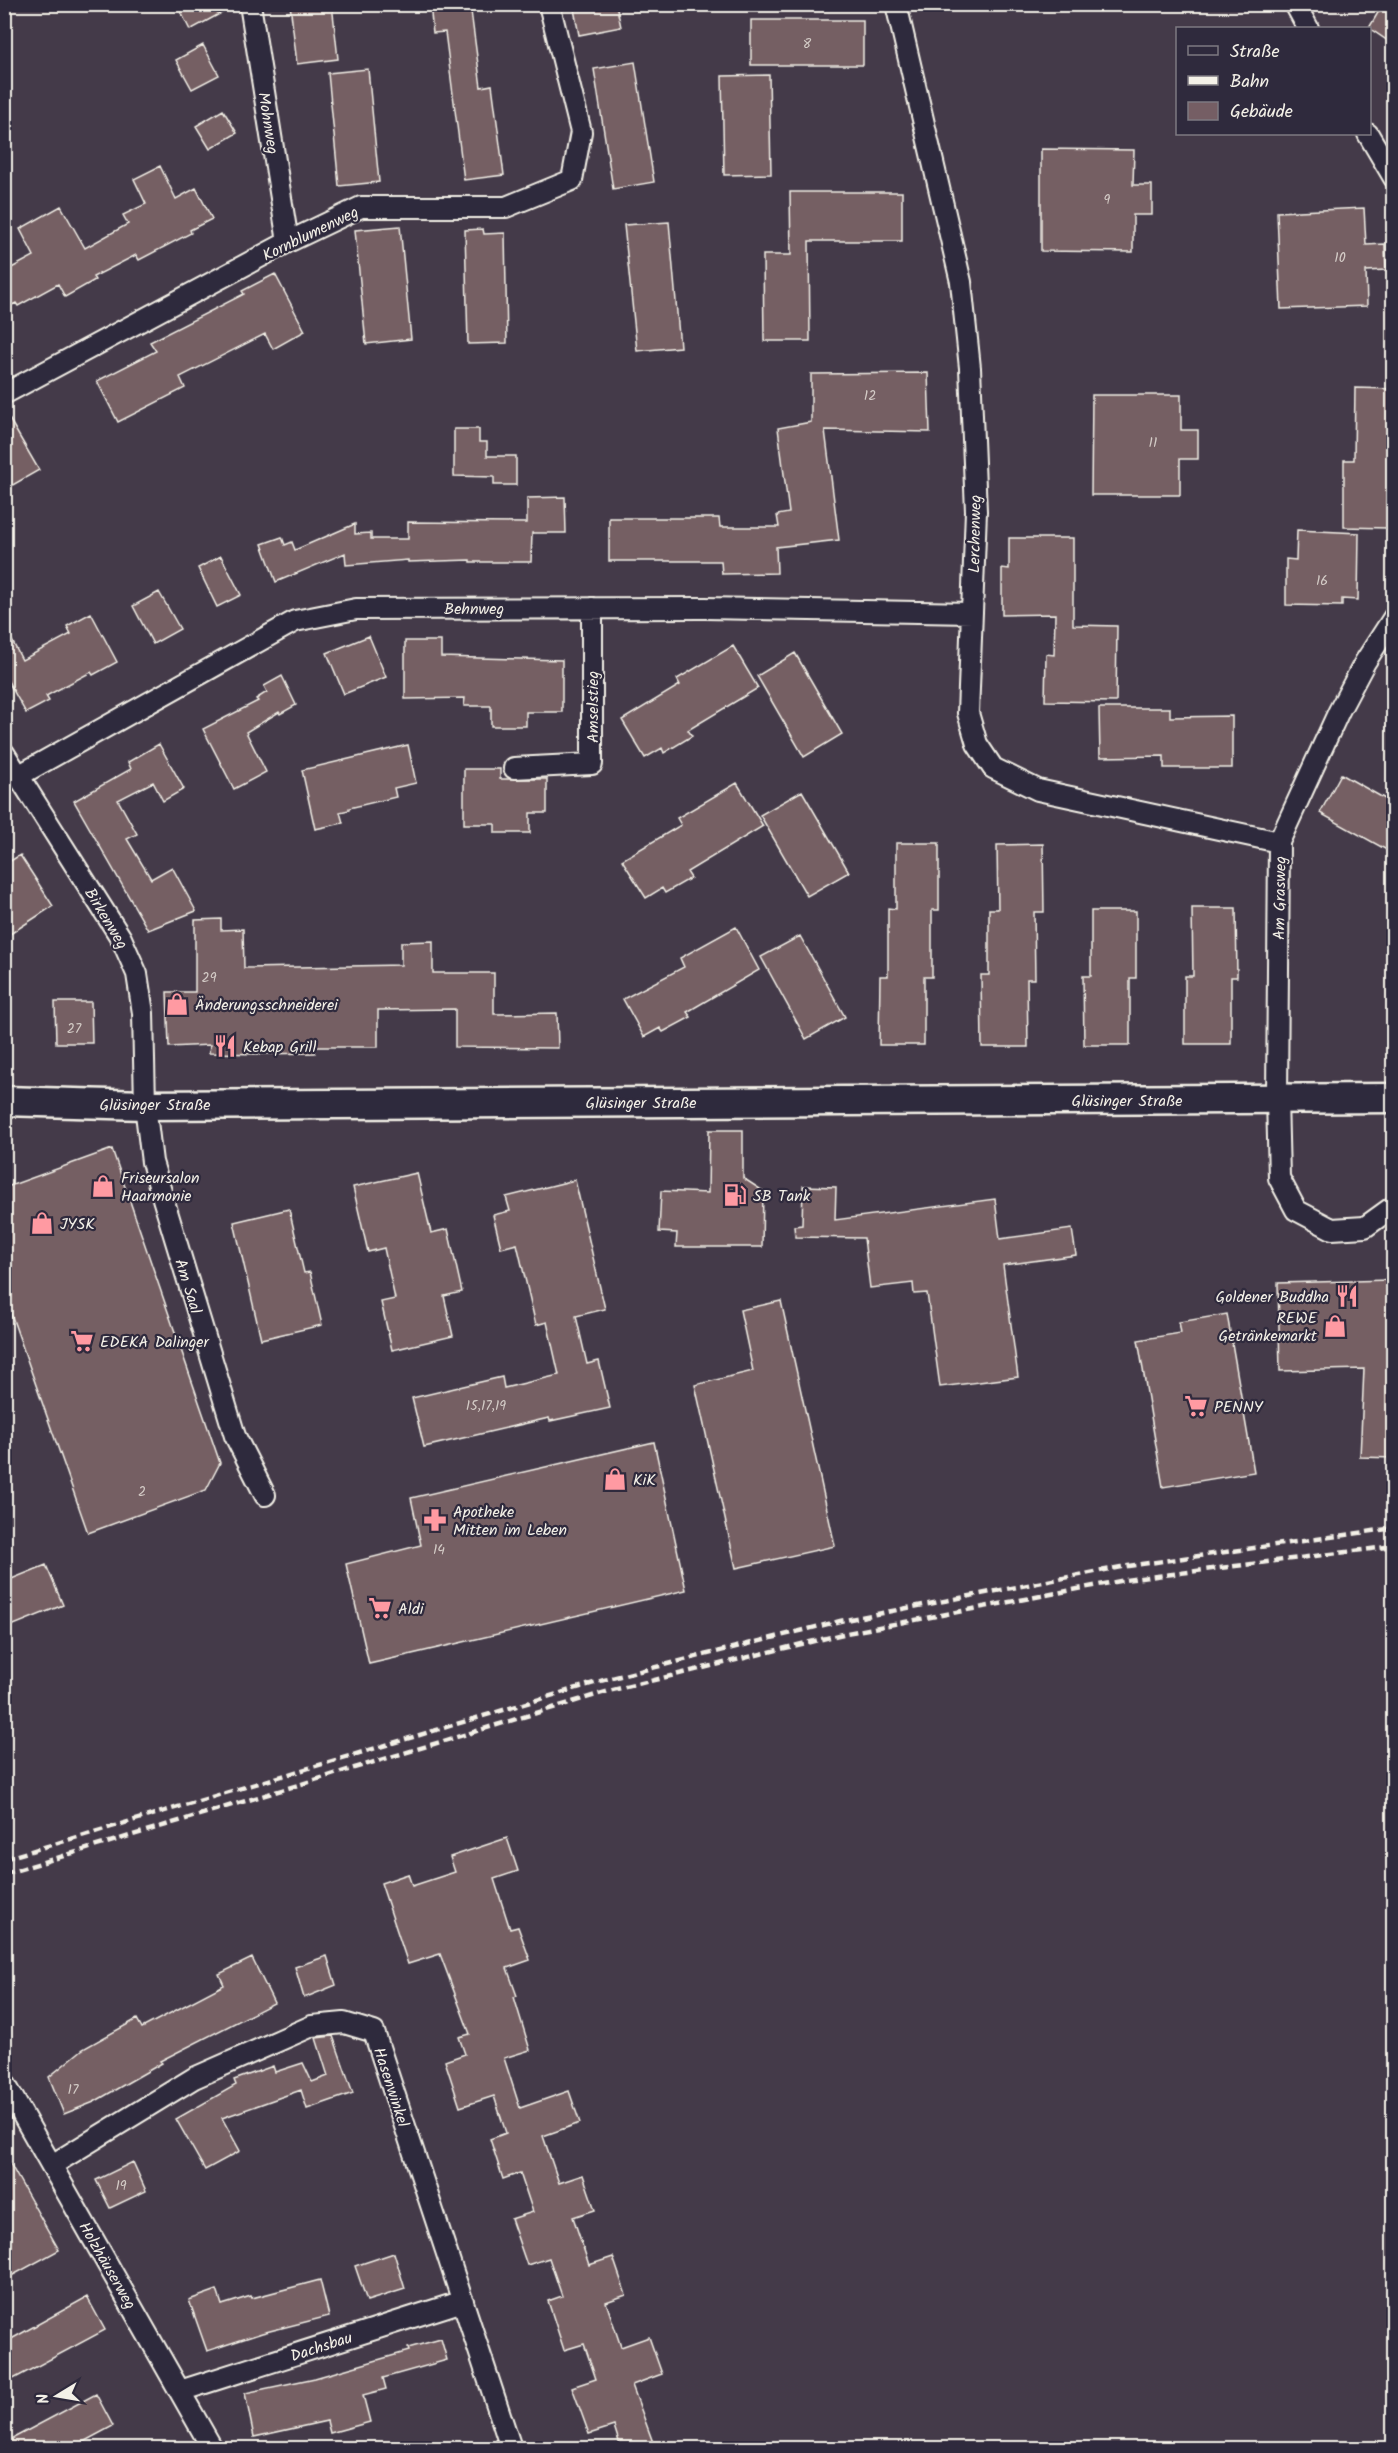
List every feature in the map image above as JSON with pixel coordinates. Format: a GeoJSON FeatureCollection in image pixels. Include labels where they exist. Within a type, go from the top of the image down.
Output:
{"type":"FeatureCollection","features":[{"type":"Feature","properties":{"kind":"main road","name":"Glüsinger Straße"},"geometry":{"type":"LineString","coordinates":[[4,1101],[145,1105],[1394,1098]]}},
{"type":"Feature","properties":{"kind":"street","name":"Mohnweg"},"geometry":{"type":"LineString","coordinates":[[250,4],[288,242]]}},
{"type":"Feature","properties":{"kind":"street","name":"Kornblumenweg"},"geometry":{"type":"LineString","coordinates":[[4,394],[288,242],[361,207],[506,207],[572,180],[581,132],[549,4]]}},
{"type":"Feature","properties":{"kind":"street","name":"Lerchenweg"},"geometry":{"type":"LineString","coordinates":[[896,4],[961,282],[970,368],[976,511],[968,713],[977,744],[993,768],[1038,789],[1280,842]]}},
{"type":"Feature","properties":{"kind":"street"},"geometry":{"type":"LineString","coordinates":[[1294,4],[1307,27]]}},
{"type":"Feature","properties":{"kind":"street"},"geometry":{"type":"LineString","coordinates":[[1369,135],[1394,178]]}},
{"type":"Feature","properties":{"kind":"street","name":"Behnweg"},"geometry":{"type":"LineString","coordinates":[[18,776],[295,621],[356,609],[592,608],[972,613]]}},
{"type":"Feature","properties":{"kind":"street","name":"Amselstieg"},"geometry":{"type":"LineString","coordinates":[[514,768],[592,764],[592,608]]}},
{"type":"Feature","properties":{"kind":"street","name":"Am Grasweg"},"geometry":{"type":"LineString","coordinates":[[1277,1098],[1280,842],[1339,711],[1365,662],[1394,617]]}},
{"type":"Feature","properties":{"kind":"street","name":"Birkenweg"},"geometry":{"type":"LineString","coordinates":[[4,753],[121,938],[137,974],[143,1013],[145,1105]]}},
{"type":"Feature","properties":{"kind":"street"},"geometry":{"type":"LineString","coordinates":[[1277,1098],[1279,1178],[1296,1210],[1332,1229],[1365,1227],[1394,1206]]}},
{"type":"Feature","properties":{"kind":"street","name":"Am Saal"},"geometry":{"type":"LineString","coordinates":[[145,1105],[152,1162],[235,1436],[265,1495]]}},
{"type":"Feature","properties":{"kind":"street","name":"Hasenwinkel"},"geometry":{"type":"LineString","coordinates":[[51,2165],[194,2078],[312,2026],[344,2023],[374,2032],[511,2448]]}},
{"type":"Feature","properties":{"kind":"street","name":"Holzhäuserweg"},"geometry":{"type":"LineString","coordinates":[[4,2082],[212,2448]]}},
{"type":"Feature","properties":{"kind":"street","name":"Dachsbau"},"geometry":{"type":"LineString","coordinates":[[180,2391],[463,2301]]}},
{"type":"Feature","properties":{"kind":"building"},"geometry":{"type":"Polygon","coordinates":[[[177,4],[238,4],[190,30],[177,4]]]}},
{"type":"Feature","properties":{"kind":"building"},"geometry":{"type":"Polygon","coordinates":[[[290,4],[332,4],[338,59],[297,64],[290,4]]]}},
{"type":"Feature","properties":{"kind":"building"},"geometry":{"type":"Polygon","coordinates":[[[430,4],[470,4],[481,87],[492,85],[504,175],[464,180],[445,32],[433,33],[430,4]]]}},
{"type":"Feature","properties":{"kind":"building"},"geometry":{"type":"Polygon","coordinates":[[[573,4],[616,4],[621,27],[579,35],[573,4]]]}},
{"type":"Feature","properties":{"kind":"building"},"geometry":{"type":"Polygon","coordinates":[[[1383,4],[1394,4],[1394,45],[1370,27],[1383,4]]]}},
{"type":"Feature","properties":{"kind":"building"},"geometry":{"type":"Polygon","coordinates":[[[751,20],[863,20],[863,65],[751,65],[751,20]]]}},
{"type":"Feature","properties":{"kind":"building"},"geometry":{"type":"Polygon","coordinates":[[[203,45],[219,75],[192,89],[176,60],[203,45]]]}},
{"type":"Feature","properties":{"kind":"building"},"geometry":{"type":"Polygon","coordinates":[[[635,62],[654,182],[613,189],[594,69],[635,62]]]}},
{"type":"Feature","properties":{"kind":"building"},"geometry":{"type":"Polygon","coordinates":[[[368,69],[379,182],[339,186],[328,73],[368,69]]]}},
{"type":"Feature","properties":{"kind":"building"},"geometry":{"type":"Polygon","coordinates":[[[769,75],[771,174],[724,175],[722,76],[769,75]]]}},
{"type":"Feature","properties":{"kind":"building"},"geometry":{"type":"Polygon","coordinates":[[[223,110],[237,133],[210,149],[196,126],[223,110]]]}},
{"type":"Feature","properties":{"kind":"building"},"geometry":{"type":"Polygon","coordinates":[[[1041,149],[1134,150],[1133,185],[1152,185],[1152,215],[1133,215],[1133,252],[1041,251],[1041,149]]]}},
{"type":"Feature","properties":{"kind":"building"},"geometry":{"type":"Polygon","coordinates":[[[160,166],[176,199],[196,188],[212,219],[190,230],[191,233],[139,260],[136,255],[93,277],[95,280],[65,297],[58,284],[18,306],[16,303],[4,309],[4,272],[34,256],[20,229],[61,206],[85,248],[128,224],[123,215],[146,204],[134,179],[160,166]]]}},
{"type":"Feature","properties":{"kind":"building"},"geometry":{"type":"Polygon","coordinates":[[[790,192],[902,192],[902,241],[809,241],[810,341],[764,341],[763,255],[791,255],[790,192]]]}},
{"type":"Feature","properties":{"kind":"building"},"geometry":{"type":"Polygon","coordinates":[[[1364,208],[1366,245],[1385,244],[1386,270],[1366,271],[1367,306],[1281,309],[1277,212],[1364,208]]]}},
{"type":"Feature","properties":{"kind":"building"},"geometry":{"type":"Polygon","coordinates":[[[669,222],[680,347],[637,351],[624,225],[669,222]]]}},
{"type":"Feature","properties":{"kind":"building"},"geometry":{"type":"Polygon","coordinates":[[[400,226],[411,339],[366,344],[355,230],[400,226]]]}},
{"type":"Feature","properties":{"kind":"building"},"geometry":{"type":"Polygon","coordinates":[[[483,229],[484,234],[505,233],[507,343],[468,344],[465,230],[483,229]]]}},
{"type":"Feature","properties":{"kind":"building"},"geometry":{"type":"Polygon","coordinates":[[[275,274],[305,331],[273,349],[265,334],[180,377],[185,388],[118,422],[97,381],[156,351],[150,342],[244,294],[242,291],[275,274]]]}},
{"type":"Feature","properties":{"kind":"building"},"geometry":{"type":"Polygon","coordinates":[[[928,373],[930,432],[825,430],[839,540],[776,547],[777,573],[722,574],[721,561],[609,561],[609,518],[719,518],[720,527],[779,527],[777,515],[789,513],[778,428],[811,422],[811,374],[928,373]]]}},
{"type":"Feature","properties":{"kind":"building"},"geometry":{"type":"Polygon","coordinates":[[[1355,388],[1394,389],[1394,481],[1388,481],[1387,528],[1344,527],[1344,460],[1354,460],[1355,388]]]}},
{"type":"Feature","properties":{"kind":"building"},"geometry":{"type":"Polygon","coordinates":[[[1092,395],[1181,395],[1181,430],[1198,430],[1198,459],[1180,459],[1180,495],[1091,495],[1092,395]]]}},
{"type":"Feature","properties":{"kind":"building"},"geometry":{"type":"Polygon","coordinates":[[[4,410],[39,470],[4,490],[4,410]]]}},
{"type":"Feature","properties":{"kind":"building"},"geometry":{"type":"Polygon","coordinates":[[[454,429],[479,429],[479,442],[487,442],[487,456],[516,456],[516,485],[494,485],[494,477],[454,476],[454,429]]]}},
{"type":"Feature","properties":{"kind":"building"},"geometry":{"type":"Polygon","coordinates":[[[565,497],[566,533],[532,533],[531,562],[470,562],[470,560],[408,562],[408,560],[346,565],[345,553],[276,582],[262,544],[282,537],[285,545],[292,542],[295,550],[355,524],[355,534],[371,533],[371,539],[408,539],[408,522],[527,523],[527,498],[565,497]]]}},
{"type":"Feature","properties":{"kind":"building"},"geometry":{"type":"Polygon","coordinates":[[[1297,530],[1359,533],[1358,600],[1342,599],[1342,606],[1286,605],[1286,559],[1296,560],[1297,530]]]}},
{"type":"Feature","properties":{"kind":"building"},"geometry":{"type":"Polygon","coordinates":[[[1009,538],[1073,538],[1073,625],[1117,626],[1116,702],[1045,701],[1046,654],[1054,655],[1055,614],[1002,615],[1002,568],[1009,569],[1009,538]]]}},
{"type":"Feature","properties":{"kind":"building"},"geometry":{"type":"Polygon","coordinates":[[[221,556],[241,595],[217,607],[198,568],[221,556]]]}},
{"type":"Feature","properties":{"kind":"building"},"geometry":{"type":"Polygon","coordinates":[[[159,592],[180,629],[153,644],[133,606],[159,592]]]}},
{"type":"Feature","properties":{"kind":"building"},"geometry":{"type":"Polygon","coordinates":[[[91,613],[117,662],[93,675],[91,672],[46,696],[49,701],[26,713],[4,674],[4,625],[22,660],[71,634],[67,626],[91,613]]]}},
{"type":"Feature","properties":{"kind":"building"},"geometry":{"type":"Polygon","coordinates":[[[369,636],[386,677],[344,694],[327,653],[369,636]]]}},
{"type":"Feature","properties":{"kind":"building"},"geometry":{"type":"Polygon","coordinates":[[[405,641],[441,641],[441,657],[562,660],[562,712],[526,712],[526,726],[491,726],[491,706],[464,706],[465,698],[405,699],[405,641]]]}},
{"type":"Feature","properties":{"kind":"building"},"geometry":{"type":"Polygon","coordinates":[[[733,646],[758,688],[688,730],[692,736],[664,753],[662,748],[645,758],[622,720],[680,685],[677,679],[733,646]]]}},
{"type":"Feature","properties":{"kind":"building"},"geometry":{"type":"Polygon","coordinates":[[[795,653],[842,734],[804,757],[757,676],[795,653]]]}},
{"type":"Feature","properties":{"kind":"building"},"geometry":{"type":"Polygon","coordinates":[[[282,676],[296,705],[280,714],[279,712],[246,732],[266,772],[234,789],[203,729],[258,701],[256,699],[267,692],[264,686],[282,676]]]}},
{"type":"Feature","properties":{"kind":"building"},"geometry":{"type":"Polygon","coordinates":[[[1099,708],[1170,708],[1170,717],[1232,716],[1232,768],[1164,768],[1164,756],[1100,757],[1099,708]]]}},
{"type":"Feature","properties":{"kind":"building"},"geometry":{"type":"Polygon","coordinates":[[[159,744],[184,789],[163,801],[153,782],[118,800],[137,834],[127,839],[151,879],[172,867],[196,911],[148,930],[74,801],[131,769],[128,762],[159,744]]]}},
{"type":"Feature","properties":{"kind":"building"},"geometry":{"type":"Polygon","coordinates":[[[408,745],[416,783],[394,788],[396,797],[340,812],[343,823],[315,829],[302,770],[408,745]]]}},
{"type":"Feature","properties":{"kind":"building"},"geometry":{"type":"Polygon","coordinates":[[[464,769],[500,769],[500,779],[547,779],[547,813],[530,813],[530,833],[495,833],[495,824],[464,824],[464,769]]]}},
{"type":"Feature","properties":{"kind":"building"},"geometry":{"type":"Polygon","coordinates":[[[1341,774],[1394,804],[1394,854],[1320,813],[1341,774]]]}},
{"type":"Feature","properties":{"kind":"building"},"geometry":{"type":"Polygon","coordinates":[[[737,783],[763,826],[687,872],[691,878],[665,893],[662,888],[646,898],[622,860],[681,825],[677,818],[737,783]]]}},
{"type":"Feature","properties":{"kind":"building"},"geometry":{"type":"Polygon","coordinates":[[[802,791],[849,872],[807,896],[760,815],[802,791]]]}},
{"type":"Feature","properties":{"kind":"building"},"geometry":{"type":"Polygon","coordinates":[[[896,843],[939,843],[939,910],[932,910],[932,977],[924,977],[924,1045],[879,1045],[880,976],[888,976],[888,908],[896,909],[896,843]]]}},
{"type":"Feature","properties":{"kind":"building"},"geometry":{"type":"Polygon","coordinates":[[[1043,844],[1044,912],[1034,912],[1035,979],[1027,979],[1028,1047],[982,1047],[981,975],[989,975],[989,909],[998,909],[997,845],[1043,844]]]}},
{"type":"Feature","properties":{"kind":"building"},"geometry":{"type":"Polygon","coordinates":[[[20,855],[53,906],[4,938],[4,865],[20,855]]]}},
{"type":"Feature","properties":{"kind":"building"},"geometry":{"type":"Polygon","coordinates":[[[1192,908],[1236,908],[1237,977],[1231,977],[1231,1044],[1185,1044],[1185,976],[1193,976],[1192,908]]]}},
{"type":"Feature","properties":{"kind":"building"},"geometry":{"type":"Polygon","coordinates":[[[1091,911],[1136,911],[1136,978],[1130,978],[1130,1045],[1084,1045],[1083,976],[1091,976],[1091,911]]]}},
{"type":"Feature","properties":{"kind":"building"},"geometry":{"type":"Polygon","coordinates":[[[221,919],[221,930],[243,929],[244,968],[401,965],[401,942],[433,941],[433,973],[494,973],[494,1014],[557,1013],[558,1048],[455,1047],[455,1009],[378,1010],[378,1047],[315,1047],[315,1053],[260,1054],[209,1053],[210,1045],[169,1047],[167,992],[195,992],[195,920],[221,919]]]}},
{"type":"Feature","properties":{"kind":"building"},"geometry":{"type":"Polygon","coordinates":[[[736,927],[759,970],[687,1012],[691,1017],[663,1032],[660,1028],[644,1037],[623,999],[684,967],[680,958],[736,927]]]}},
{"type":"Feature","properties":{"kind":"building"},"geometry":{"type":"Polygon","coordinates":[[[800,936],[845,1017],[806,1039],[761,957],[800,936]]]}},
{"type":"Feature","properties":{"kind":"building"},"geometry":{"type":"Polygon","coordinates":[[[55,1002],[91,1002],[92,1043],[56,1043],[55,1002]]]}},
{"type":"Feature","properties":{"kind":"building"},"geometry":{"type":"Polygon","coordinates":[[[709,1130],[743,1130],[743,1178],[763,1191],[762,1247],[676,1247],[677,1233],[659,1232],[661,1191],[708,1193],[709,1130]]]}},
{"type":"Feature","properties":{"kind":"building"},"geometry":{"type":"Polygon","coordinates":[[[112,1149],[220,1463],[206,1490],[88,1533],[4,1294],[4,1188],[112,1149]]]}},
{"type":"Feature","properties":{"kind":"building"},"geometry":{"type":"Polygon","coordinates":[[[417,1173],[431,1233],[448,1229],[462,1292],[444,1296],[453,1336],[392,1350],[381,1302],[395,1299],[384,1248],[368,1252],[353,1187],[417,1173]]]}},
{"type":"Feature","properties":{"kind":"building"},"geometry":{"type":"Polygon","coordinates":[[[575,1180],[605,1309],[576,1316],[587,1364],[599,1361],[610,1408],[550,1421],[549,1418],[424,1447],[412,1398],[502,1377],[504,1388],[559,1375],[547,1322],[536,1325],[517,1244],[501,1248],[493,1215],[510,1211],[506,1197],[575,1180]]]}},
{"type":"Feature","properties":{"kind":"building"},"geometry":{"type":"Polygon","coordinates":[[[803,1186],[836,1187],[835,1220],[995,1199],[1000,1239],[1072,1229],[1076,1255],[1003,1265],[1018,1377],[940,1387],[927,1293],[914,1294],[913,1283],[870,1288],[864,1238],[795,1237],[794,1226],[802,1225],[803,1186]]]}},
{"type":"Feature","properties":{"kind":"building"},"geometry":{"type":"Polygon","coordinates":[[[289,1209],[304,1273],[310,1272],[322,1325],[261,1339],[234,1222],[289,1209]]]}},
{"type":"Feature","properties":{"kind":"building","name":"REWE Getränkemarkt"},"geometry":{"type":"Polygon","coordinates":[[[1390,1280],[1394,1458],[1360,1457],[1364,1369],[1280,1371],[1278,1283],[1390,1280]]]}},
{"type":"Feature","properties":{"kind":"building"},"geometry":{"type":"Polygon","coordinates":[[[781,1301],[835,1546],[736,1568],[695,1385],[753,1371],[740,1310],[781,1301]]]}},
{"type":"Feature","properties":{"kind":"building","name":"PENNY"},"geometry":{"type":"Polygon","coordinates":[[[1227,1314],[1254,1472],[1163,1487],[1138,1340],[1181,1333],[1179,1322],[1227,1314]]]}},
{"type":"Feature","properties":{"kind":"building"},"geometry":{"type":"Polygon","coordinates":[[[654,1442],[686,1590],[369,1664],[346,1564],[421,1545],[411,1498],[654,1442]]]}},
{"type":"Feature","properties":{"kind":"building"},"geometry":{"type":"Polygon","coordinates":[[[46,1565],[63,1605],[4,1629],[4,1582],[46,1565]]]}},
{"type":"Feature","properties":{"kind":"building"},"geometry":{"type":"Polygon","coordinates":[[[507,1838],[518,1871],[494,1879],[510,1929],[518,1927],[530,1960],[507,1968],[517,1996],[514,1997],[530,2050],[504,2058],[520,2108],[569,2091],[580,2123],[543,2136],[559,2183],[583,2175],[595,2210],[573,2217],[589,2265],[613,2257],[626,2295],[606,2302],[621,2347],[649,2337],[662,2374],[632,2385],[655,2448],[621,2448],[614,2426],[589,2434],[572,2387],[596,2379],[584,2344],[564,2350],[548,2301],[562,2296],[549,2258],[527,2265],[511,2219],[533,2212],[520,2173],[503,2179],[490,2139],[506,2133],[494,2096],[460,2107],[445,2061],[465,2054],[459,2037],[470,2034],[440,1954],[408,1964],[381,1883],[408,1874],[412,1886],[455,1872],[450,1857],[507,1838]]]}},
{"type":"Feature","properties":{"kind":"building"},"geometry":{"type":"Polygon","coordinates":[[[327,1956],[336,1985],[304,1998],[295,1967],[327,1956]]]}},
{"type":"Feature","properties":{"kind":"building"},"geometry":{"type":"Polygon","coordinates":[[[252,1958],[274,2003],[160,2061],[162,2063],[94,2102],[64,2114],[49,2077],[83,2049],[137,2019],[142,2028],[224,1985],[219,1974],[252,1958]]]}},
{"type":"Feature","properties":{"kind":"building"},"geometry":{"type":"Polygon","coordinates":[[[333,2036],[353,2093],[307,2109],[301,2090],[222,2118],[240,2151],[205,2170],[176,2119],[236,2085],[234,2080],[273,2066],[275,2072],[303,2063],[312,2082],[328,2076],[316,2038],[333,2036]]]}},
{"type":"Feature","properties":{"kind":"building"},"geometry":{"type":"Polygon","coordinates":[[[4,2153],[59,2250],[4,2280],[4,2153]]]}},
{"type":"Feature","properties":{"kind":"building"},"geometry":{"type":"Polygon","coordinates":[[[133,2162],[146,2191],[110,2208],[96,2180],[133,2162]]]}},
{"type":"Feature","properties":{"kind":"building"},"geometry":{"type":"Polygon","coordinates":[[[394,2253],[405,2289],[367,2301],[355,2266],[394,2253]]]}},
{"type":"Feature","properties":{"kind":"building"},"geometry":{"type":"Polygon","coordinates":[[[320,2280],[329,2316],[262,2333],[207,2351],[189,2300],[217,2290],[222,2305],[320,2280]]]}},
{"type":"Feature","properties":{"kind":"building"},"geometry":{"type":"Polygon","coordinates":[[[87,2297],[105,2330],[4,2384],[4,2343],[87,2297]]]}},
{"type":"Feature","properties":{"kind":"building"},"geometry":{"type":"Polygon","coordinates":[[[441,2339],[447,2360],[383,2378],[386,2389],[363,2395],[370,2422],[330,2433],[327,2421],[254,2437],[245,2393],[315,2378],[409,2351],[408,2348],[441,2339]]]}},
{"type":"Feature","properties":{"kind":"building"},"geometry":{"type":"Polygon","coordinates":[[[96,2394],[113,2426],[72,2448],[4,2448],[4,2443],[96,2394]]]}},
{"type":"Feature","properties":{"kind":"railway"},"geometry":{"type":"LineString","coordinates":[[4,1859],[604,1680],[840,1621],[1121,1567],[1394,1528]]}},
{"type":"Feature","properties":{"kind":"railway"},"geometry":{"type":"LineString","coordinates":[[4,1874],[609,1691],[847,1633],[1125,1580],[1394,1546]]}},
{"type":"Feature","properties":{"kind":"place","name":"Änderungsschneiderei"},"geometry":{"type":"Point","coordinates":[177,1004]}},
{"type":"Feature","properties":{"kind":"place","name":"Kebap Grill"},"geometry":{"type":"Point","coordinates":[225,1046]}},
{"type":"Feature","properties":{"kind":"place","name":"Friseursalon Haarmonie"},"geometry":{"type":"Point","coordinates":[103,1186]}},
{"type":"Feature","properties":{"kind":"place","name":"SB Tank"},"geometry":{"type":"Point","coordinates":[735,1195]}},
{"type":"Feature","properties":{"kind":"place","name":"JYSK"},"geometry":{"type":"Point","coordinates":[42,1223]}},
{"type":"Feature","properties":{"kind":"place","name":"Goldener Buddha"},"geometry":{"type":"Point","coordinates":[1347,1296]}},
{"type":"Feature","properties":{"kind":"place","name":"REWE Getränkemarkt"},"geometry":{"type":"Point","coordinates":[1335,1326]}},
{"type":"Feature","properties":{"kind":"place","name":"EDEKA Dalinger"},"geometry":{"type":"Point","coordinates":[82,1341]}},
{"type":"Feature","properties":{"kind":"place","name":"PENNY"},"geometry":{"type":"Point","coordinates":[1196,1406]}},
{"type":"Feature","properties":{"kind":"place","name":"KiK"},"geometry":{"type":"Point","coordinates":[615,1479]}},
{"type":"Feature","properties":{"kind":"place","name":"Apotheke Mitten im Leben"},"geometry":{"type":"Point","coordinates":[435,1520]}},
{"type":"Feature","properties":{"kind":"place","name":"Aldi"},"geometry":{"type":"Point","coordinates":[380,1608]}}]}
